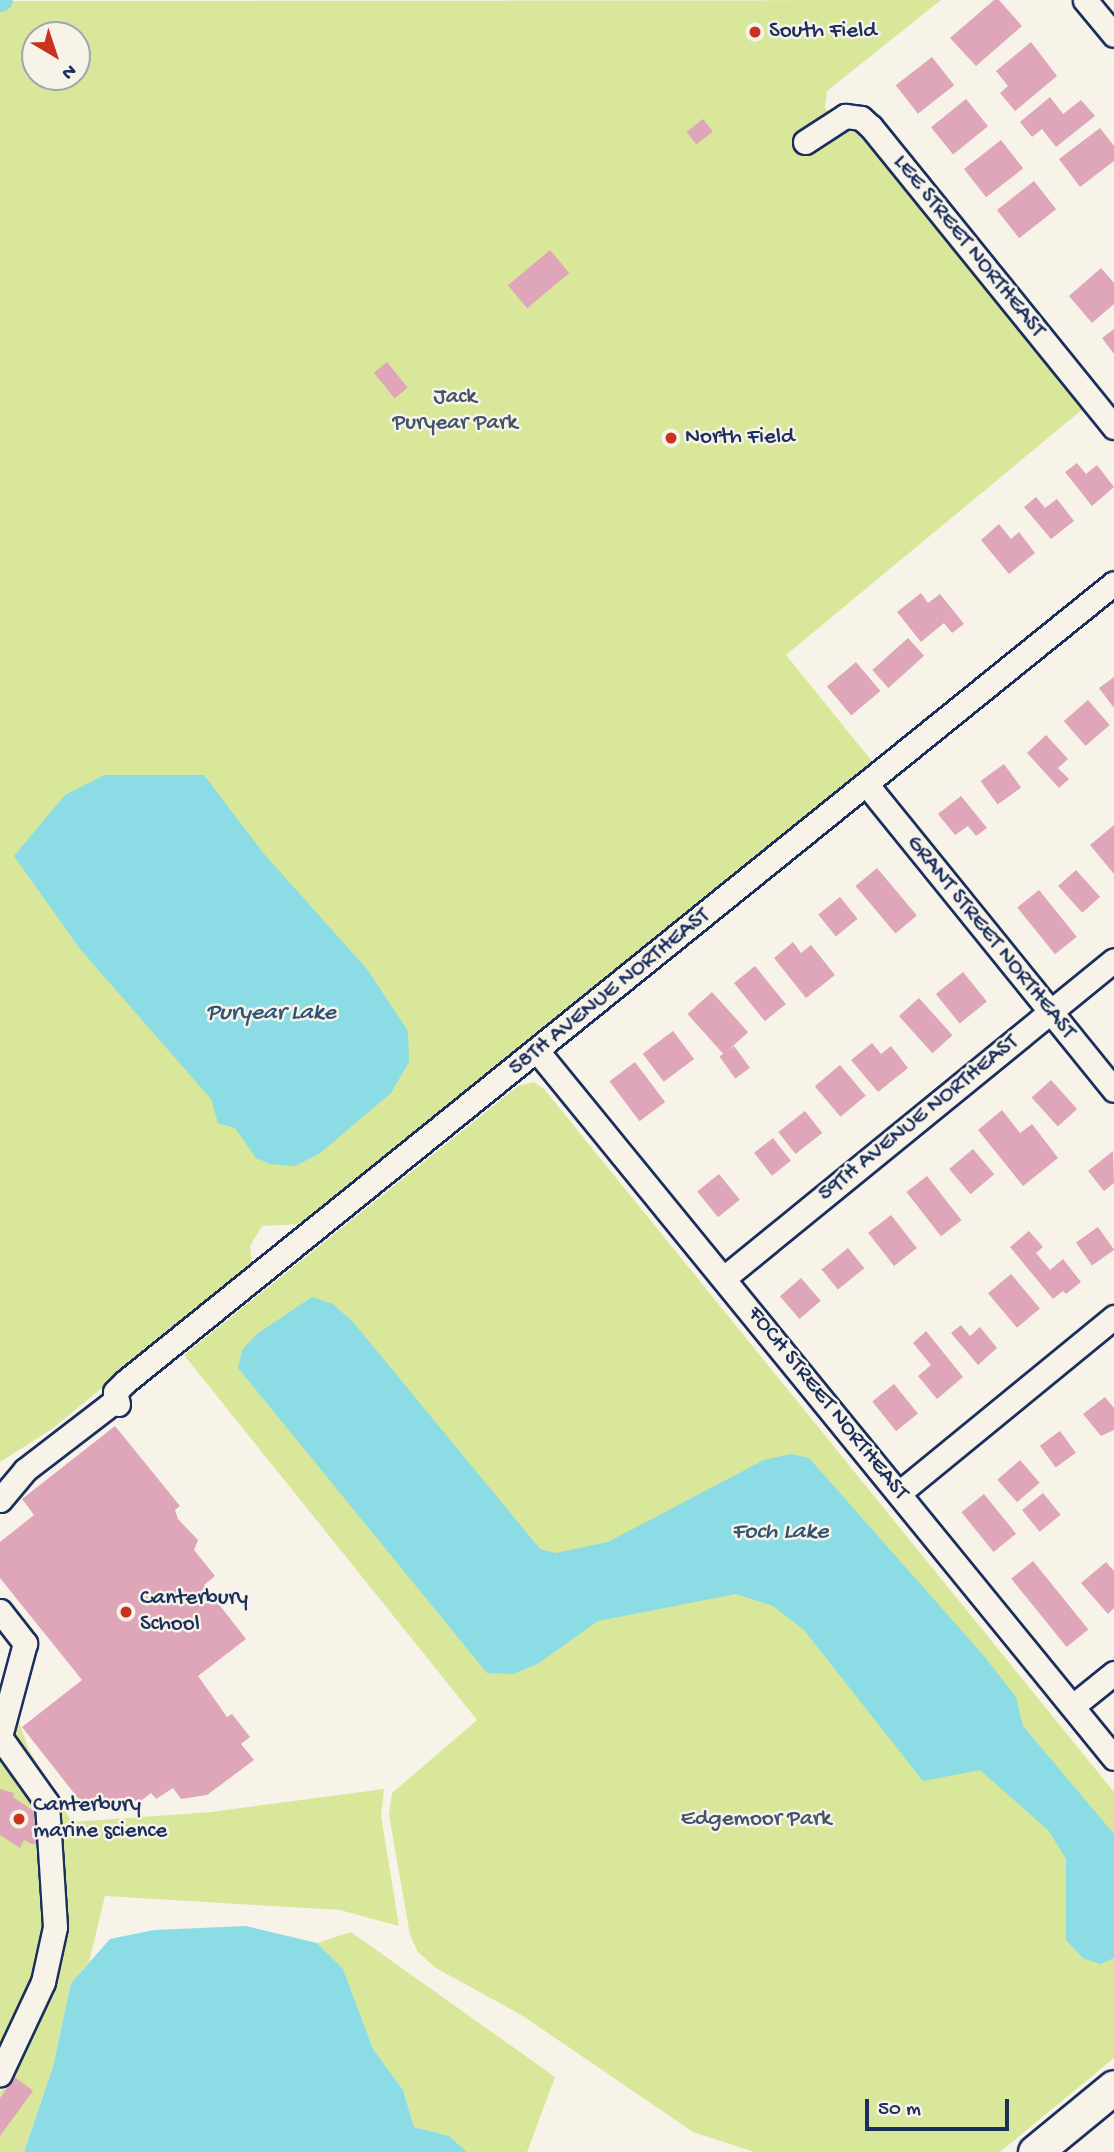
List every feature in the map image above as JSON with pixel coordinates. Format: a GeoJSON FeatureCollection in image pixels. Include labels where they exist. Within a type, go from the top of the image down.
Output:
{"type":"FeatureCollection","features":[{"type":"Feature","properties":{"kind":"street"},"geometry":{"type":"LineString","coordinates":[[1085,0],[1114,35]]}},
{"type":"Feature","properties":{"kind":"street","name":"LEE STREET NORTHEAST"},"geometry":{"type":"LineString","coordinates":[[805,142],[845,116],[860,118],[871,127],[1114,427]]}},
{"type":"Feature","properties":{"kind":"street","name":"58TH AVENUE NORTHEAST"},"geometry":{"type":"LineString","coordinates":[[0,1500],[25,1470],[117,1403],[115,1392],[125,1382],[538,1052],[1114,583]]}},
{"type":"Feature","properties":{"kind":"street","name":"GRANT STREET NORTHEAST"},"geometry":{"type":"LineString","coordinates":[[867,785],[1114,1090]]}},
{"type":"Feature","properties":{"kind":"street","name":"59TH AVENUE NORTHEAST"},"geometry":{"type":"LineString","coordinates":[[724,1278],[1114,960]]}},
{"type":"Feature","properties":{"kind":"street","name":"FOCH STREET NORTHEAST"},"geometry":{"type":"LineString","coordinates":[[538,1052],[1114,1758]]}},
{"type":"Feature","properties":{"kind":"street"},"geometry":{"type":"LineString","coordinates":[[900,1493],[1114,1317]]}},
{"type":"Feature","properties":{"kind":"street"},"geometry":{"type":"LineString","coordinates":[[0,1611],[25,1643],[0,1737],[47,1803],[55,1927],[43,1982],[0,2074]]}},
{"type":"Feature","properties":{"kind":"street"},"geometry":{"type":"LineString","coordinates":[[1073,1706],[1114,1673]]}},
{"type":"Feature","properties":{"kind":"street"},"geometry":{"type":"LineString","coordinates":[[1035,2152],[1114,2087]]}},
{"type":"Feature","properties":{"kind":"green space","name":"Jack Puryear Park"},"geometry":{"type":"Polygon","coordinates":[[[941,0],[827,91],[825,108],[843,129],[857,127],[863,133],[1084,408],[786,655],[875,765],[303,1224],[262,1226],[250,1246],[252,1264],[52,1429],[0,1462],[0,1],[941,0]]]}},
{"type":"Feature","properties":{"kind":"green space","name":"Edgemoor Park"},"geometry":{"type":"Polygon","coordinates":[[[534,1082],[544,1089],[1114,1792],[1114,2058],[1000,2152],[754,2152],[693,2132],[523,2016],[436,1968],[418,1952],[410,1935],[389,1815],[392,1793],[477,1720],[184,1355],[518,1086],[534,1082]]]}},
{"type":"Feature","properties":{"kind":"green space"},"geometry":{"type":"Polygon","coordinates":[[[17,1716],[29,1750],[72,1822],[211,1812],[384,1789],[381,1816],[399,1926],[340,1910],[105,1896],[89,1962],[71,1983],[53,2067],[24,2152],[0,2152],[0,2092],[14,2073],[53,1987],[57,1803],[11,1736],[17,1716]]]}},
{"type":"Feature","properties":{"kind":"green space"},"geometry":{"type":"Polygon","coordinates":[[[0,1754],[37,1806],[44,1925],[34,1978],[0,2052],[0,1754]]]}},
{"type":"Feature","properties":{"kind":"green space"},"geometry":{"type":"Polygon","coordinates":[[[351,1932],[555,2077],[527,2152],[467,2152],[449,2136],[414,2127],[403,2090],[373,2049],[343,1970],[317,1943],[351,1932]]]}},
{"type":"Feature","properties":{"kind":"water","name":"Puryear Lake"},"geometry":{"type":"Polygon","coordinates":[[[105,775],[204,775],[264,854],[367,969],[408,1031],[409,1062],[391,1093],[319,1154],[295,1166],[270,1164],[256,1158],[235,1128],[218,1123],[211,1099],[80,949],[14,856],[65,795],[105,775]]]}},
{"type":"Feature","properties":{"kind":"water","name":"Foch Lake"},"geometry":{"type":"Polygon","coordinates":[[[312,1297],[333,1304],[353,1322],[540,1549],[556,1553],[608,1542],[764,1460],[791,1454],[809,1458],[984,1656],[1016,1697],[1023,1726],[1114,1834],[1114,1958],[1100,1964],[1083,1958],[1066,1940],[1066,1859],[1049,1831],[980,1770],[923,1781],[804,1630],[773,1606],[736,1594],[598,1621],[539,1663],[514,1674],[487,1673],[238,1368],[242,1350],[257,1334],[312,1297]]]}},
{"type":"Feature","properties":{"kind":"water"},"geometry":{"type":"Polygon","coordinates":[[[246,1926],[317,1943],[343,1969],[373,2049],[403,2090],[414,2127],[449,2136],[467,2152],[24,2152],[53,2067],[71,1983],[110,1939],[154,1930],[246,1926]]]}},
{"type":"Feature","properties":{"kind":"building"},"geometry":{"type":"Polygon","coordinates":[[[994,0],[999,0],[1022,26],[976,66],[950,38],[994,0]]]}},
{"type":"Feature","properties":{"kind":"building"},"geometry":{"type":"Polygon","coordinates":[[[1031,42],[1057,76],[1015,111],[1000,93],[1008,86],[996,71],[1031,42]]]}},
{"type":"Feature","properties":{"kind":"building"},"geometry":{"type":"Polygon","coordinates":[[[932,57],[954,85],[918,114],[896,85],[932,57]]]}},
{"type":"Feature","properties":{"kind":"building"},"geometry":{"type":"Polygon","coordinates":[[[1050,97],[1063,114],[1081,100],[1095,116],[1056,147],[1042,129],[1032,137],[1020,122],[1050,97]]]}},
{"type":"Feature","properties":{"kind":"building"},"geometry":{"type":"Polygon","coordinates":[[[966,99],[988,126],[953,155],[931,127],[966,99]]]}},
{"type":"Feature","properties":{"kind":"building"},"geometry":{"type":"Polygon","coordinates":[[[703,119],[713,132],[696,145],[686,132],[703,119]]]}},
{"type":"Feature","properties":{"kind":"building"},"geometry":{"type":"Polygon","coordinates":[[[1100,128],[1114,146],[1114,161],[1080,187],[1059,159],[1100,128]]]}},
{"type":"Feature","properties":{"kind":"building"},"geometry":{"type":"Polygon","coordinates":[[[1001,140],[1023,168],[986,197],[964,169],[1001,140]]]}},
{"type":"Feature","properties":{"kind":"building"},"geometry":{"type":"Polygon","coordinates":[[[1034,181],[1056,209],[1019,238],[997,210],[1034,181]]]}},
{"type":"Feature","properties":{"kind":"building"},"geometry":{"type":"Polygon","coordinates":[[[550,250],[569,273],[527,308],[508,285],[550,250]]]}},
{"type":"Feature","properties":{"kind":"building"},"geometry":{"type":"Polygon","coordinates":[[[1101,268],[1114,283],[1114,304],[1092,323],[1069,296],[1101,268]]]}},
{"type":"Feature","properties":{"kind":"building"},"geometry":{"type":"Polygon","coordinates":[[[1114,329],[1114,354],[1102,338],[1114,329]]]}},
{"type":"Feature","properties":{"kind":"building"},"geometry":{"type":"Polygon","coordinates":[[[387,362],[408,388],[395,398],[374,373],[387,362]]]}},
{"type":"Feature","properties":{"kind":"building"},"geometry":{"type":"Polygon","coordinates":[[[1077,463],[1086,474],[1097,465],[1114,487],[1092,506],[1065,472],[1077,463]]]}},
{"type":"Feature","properties":{"kind":"building"},"geometry":{"type":"Polygon","coordinates":[[[1036,497],[1045,508],[1057,499],[1074,521],[1051,539],[1024,507],[1036,497]]]}},
{"type":"Feature","properties":{"kind":"building"},"geometry":{"type":"Polygon","coordinates":[[[999,524],[1011,539],[1019,532],[1035,553],[1009,574],[981,540],[999,524]]]}},
{"type":"Feature","properties":{"kind":"building"},"geometry":{"type":"Polygon","coordinates":[[[921,593],[928,603],[940,594],[964,624],[952,633],[944,623],[921,642],[897,612],[921,593]]]}},
{"type":"Feature","properties":{"kind":"building"},"geometry":{"type":"Polygon","coordinates":[[[908,638],[924,656],[888,688],[872,670],[908,638]]]}},
{"type":"Feature","properties":{"kind":"building"},"geometry":{"type":"Polygon","coordinates":[[[856,662],[880,691],[851,716],[827,686],[856,662]]]}},
{"type":"Feature","properties":{"kind":"building"},"geometry":{"type":"Polygon","coordinates":[[[1114,677],[1114,708],[1099,688],[1114,677]]]}},
{"type":"Feature","properties":{"kind":"building"},"geometry":{"type":"Polygon","coordinates":[[[1088,700],[1110,725],[1085,746],[1064,721],[1088,700]]]}},
{"type":"Feature","properties":{"kind":"building"},"geometry":{"type":"Polygon","coordinates":[[[1046,735],[1068,759],[1058,768],[1069,779],[1059,788],[1027,753],[1046,735]]]}},
{"type":"Feature","properties":{"kind":"building"},"geometry":{"type":"Polygon","coordinates":[[[1004,764],[1021,787],[998,805],[981,781],[1004,764]]]}},
{"type":"Feature","properties":{"kind":"building"},"geometry":{"type":"Polygon","coordinates":[[[961,796],[987,828],[976,836],[968,826],[955,835],[938,814],[961,796]]]}},
{"type":"Feature","properties":{"kind":"building"},"geometry":{"type":"Polygon","coordinates":[[[1114,825],[1114,874],[1090,845],[1114,825]]]}},
{"type":"Feature","properties":{"kind":"building"},"geometry":{"type":"Polygon","coordinates":[[[877,868],[917,915],[895,933],[856,886],[877,868]]]}},
{"type":"Feature","properties":{"kind":"building"},"geometry":{"type":"Polygon","coordinates":[[[1076,870],[1100,897],[1082,913],[1058,886],[1076,870]]]}},
{"type":"Feature","properties":{"kind":"building"},"geometry":{"type":"Polygon","coordinates":[[[1039,890],[1077,937],[1055,954],[1017,908],[1039,890]]]}},
{"type":"Feature","properties":{"kind":"building"},"geometry":{"type":"Polygon","coordinates":[[[840,897],[858,919],[836,936],[818,915],[840,897]]]}},
{"type":"Feature","properties":{"kind":"building"},"geometry":{"type":"Polygon","coordinates":[[[793,942],[801,953],[811,945],[835,975],[806,998],[774,958],[793,942]]]}},
{"type":"Feature","properties":{"kind":"building"},"geometry":{"type":"Polygon","coordinates":[[[755,966],[786,1004],[765,1021],[734,983],[755,966]]]}},
{"type":"Feature","properties":{"kind":"building"},"geometry":{"type":"Polygon","coordinates":[[[963,972],[987,1002],[960,1024],[936,994],[963,972]]]}},
{"type":"Feature","properties":{"kind":"building"},"geometry":{"type":"Polygon","coordinates":[[[712,992],[748,1032],[724,1054],[687,1014],[712,992]]]}},
{"type":"Feature","properties":{"kind":"building"},"geometry":{"type":"Polygon","coordinates":[[[919,998],[952,1035],[932,1053],[899,1016],[919,998]]]}},
{"type":"Feature","properties":{"kind":"building"},"geometry":{"type":"Polygon","coordinates":[[[673,1031],[694,1059],[664,1082],[643,1054],[673,1031]]]}},
{"type":"Feature","properties":{"kind":"building"},"geometry":{"type":"Polygon","coordinates":[[[872,1043],[881,1054],[891,1046],[908,1068],[878,1092],[851,1060],[872,1043]]]}},
{"type":"Feature","properties":{"kind":"building"},"geometry":{"type":"Polygon","coordinates":[[[734,1046],[750,1068],[735,1078],[719,1057],[734,1046]]]}},
{"type":"Feature","properties":{"kind":"building"},"geometry":{"type":"Polygon","coordinates":[[[635,1062],[665,1102],[640,1121],[609,1081],[635,1062]]]}},
{"type":"Feature","properties":{"kind":"building"},"geometry":{"type":"Polygon","coordinates":[[[840,1065],[866,1096],[840,1117],[815,1086],[840,1065]]]}},
{"type":"Feature","properties":{"kind":"building"},"geometry":{"type":"Polygon","coordinates":[[[1051,1080],[1077,1109],[1058,1126],[1032,1097],[1051,1080]]]}},
{"type":"Feature","properties":{"kind":"building"},"geometry":{"type":"Polygon","coordinates":[[[1002,1110],[1020,1133],[1032,1124],[1058,1158],[1023,1186],[978,1130],[1002,1110]]]}},
{"type":"Feature","properties":{"kind":"building"},"geometry":{"type":"Polygon","coordinates":[[[805,1111],[822,1133],[795,1154],[778,1132],[805,1111]]]}},
{"type":"Feature","properties":{"kind":"building"},"geometry":{"type":"Polygon","coordinates":[[[773,1138],[791,1161],[772,1176],[754,1153],[773,1138]]]}},
{"type":"Feature","properties":{"kind":"building"},"geometry":{"type":"Polygon","coordinates":[[[973,1149],[994,1174],[970,1194],[949,1169],[973,1149]]]}},
{"type":"Feature","properties":{"kind":"building"},"geometry":{"type":"Polygon","coordinates":[[[1113,1151],[1114,1183],[1104,1191],[1088,1171],[1113,1151]]]}},
{"type":"Feature","properties":{"kind":"building"},"geometry":{"type":"Polygon","coordinates":[[[719,1174],[740,1200],[718,1217],[697,1192],[719,1174]]]}},
{"type":"Feature","properties":{"kind":"building"},"geometry":{"type":"Polygon","coordinates":[[[927,1176],[961,1220],[941,1236],[907,1192],[927,1176]]]}},
{"type":"Feature","properties":{"kind":"building"},"geometry":{"type":"Polygon","coordinates":[[[891,1215],[917,1248],[894,1266],[868,1233],[891,1215]]]}},
{"type":"Feature","properties":{"kind":"building"},"geometry":{"type":"Polygon","coordinates":[[[1098,1227],[1114,1250],[1092,1265],[1076,1242],[1098,1227]]]}},
{"type":"Feature","properties":{"kind":"building"},"geometry":{"type":"Polygon","coordinates":[[[1029,1231],[1043,1247],[1036,1253],[1050,1270],[1063,1259],[1081,1282],[1066,1294],[1063,1291],[1053,1299],[1010,1247],[1029,1231]]]}},
{"type":"Feature","properties":{"kind":"building"},"geometry":{"type":"Polygon","coordinates":[[[848,1248],[864,1268],[838,1290],[822,1269],[848,1248]]]}},
{"type":"Feature","properties":{"kind":"building"},"geometry":{"type":"Polygon","coordinates":[[[1011,1274],[1040,1308],[1017,1328],[988,1293],[1011,1274]]]}},
{"type":"Feature","properties":{"kind":"building"},"geometry":{"type":"Polygon","coordinates":[[[801,1278],[821,1301],[800,1319],[780,1296],[801,1278]]]}},
{"type":"Feature","properties":{"kind":"building"},"geometry":{"type":"Polygon","coordinates":[[[961,1325],[970,1336],[980,1327],[997,1348],[978,1365],[951,1333],[961,1325]]]}},
{"type":"Feature","properties":{"kind":"building"},"geometry":{"type":"Polygon","coordinates":[[[926,1331],[963,1377],[937,1399],[918,1376],[931,1365],[913,1343],[926,1331]]]}},
{"type":"Feature","properties":{"kind":"building"},"geometry":{"type":"Polygon","coordinates":[[[894,1384],[918,1414],[896,1431],[872,1402],[894,1384]]]}},
{"type":"Feature","properties":{"kind":"building"},"geometry":{"type":"Polygon","coordinates":[[[1105,1397],[1114,1408],[1114,1430],[1101,1436],[1083,1414],[1105,1397]]]}},
{"type":"Feature","properties":{"kind":"building","name":"Canterbury School"},"geometry":{"type":"Polygon","coordinates":[[[115,1426],[180,1506],[175,1510],[178,1519],[198,1540],[194,1550],[215,1576],[204,1585],[246,1639],[198,1676],[227,1717],[232,1714],[250,1737],[241,1744],[254,1760],[207,1795],[181,1799],[173,1788],[156,1799],[151,1793],[142,1800],[85,1807],[22,1727],[82,1680],[0,1578],[0,1542],[34,1515],[22,1499],[115,1426]]]}},
{"type":"Feature","properties":{"kind":"building"},"geometry":{"type":"Polygon","coordinates":[[[1060,1431],[1076,1453],[1056,1468],[1040,1446],[1060,1431]]]}},
{"type":"Feature","properties":{"kind":"building"},"geometry":{"type":"Polygon","coordinates":[[[1020,1460],[1040,1483],[1017,1502],[997,1480],[1020,1460]]]}},
{"type":"Feature","properties":{"kind":"building"},"geometry":{"type":"Polygon","coordinates":[[[1043,1493],[1061,1515],[1040,1532],[1022,1510],[1043,1493]]]}},
{"type":"Feature","properties":{"kind":"building"},"geometry":{"type":"Polygon","coordinates":[[[984,1494],[1016,1534],[994,1552],[961,1512],[984,1494]]]}},
{"type":"Feature","properties":{"kind":"building"},"geometry":{"type":"Polygon","coordinates":[[[1033,1561],[1088,1629],[1067,1647],[1011,1579],[1033,1561]]]}},
{"type":"Feature","properties":{"kind":"building"},"geometry":{"type":"Polygon","coordinates":[[[1106,1562],[1114,1571],[1114,1608],[1108,1614],[1081,1583],[1106,1562]]]}},
{"type":"Feature","properties":{"kind":"building","name":"Canterbury marine science"},"geometry":{"type":"Polygon","coordinates":[[[0,1789],[14,1793],[13,1797],[41,1816],[36,1822],[43,1827],[46,1842],[32,1844],[24,1840],[20,1848],[0,1835],[0,1789]]]}},
{"type":"Feature","properties":{"kind":"building"},"geometry":{"type":"Polygon","coordinates":[[[15,2077],[33,2091],[0,2136],[0,2098],[15,2077]]]}},
{"type":"Feature","properties":{"kind":"place","name":"South Field"},"geometry":{"type":"Point","coordinates":[755,32]}},
{"type":"Feature","properties":{"kind":"place","name":"North Field"},"geometry":{"type":"Point","coordinates":[671,438]}},
{"type":"Feature","properties":{"kind":"place","name":"Canterbury School"},"geometry":{"type":"Point","coordinates":[126,1612]}},
{"type":"Feature","properties":{"kind":"place","name":"Canterbury marine science"},"geometry":{"type":"Point","coordinates":[19,1819]}}]}
